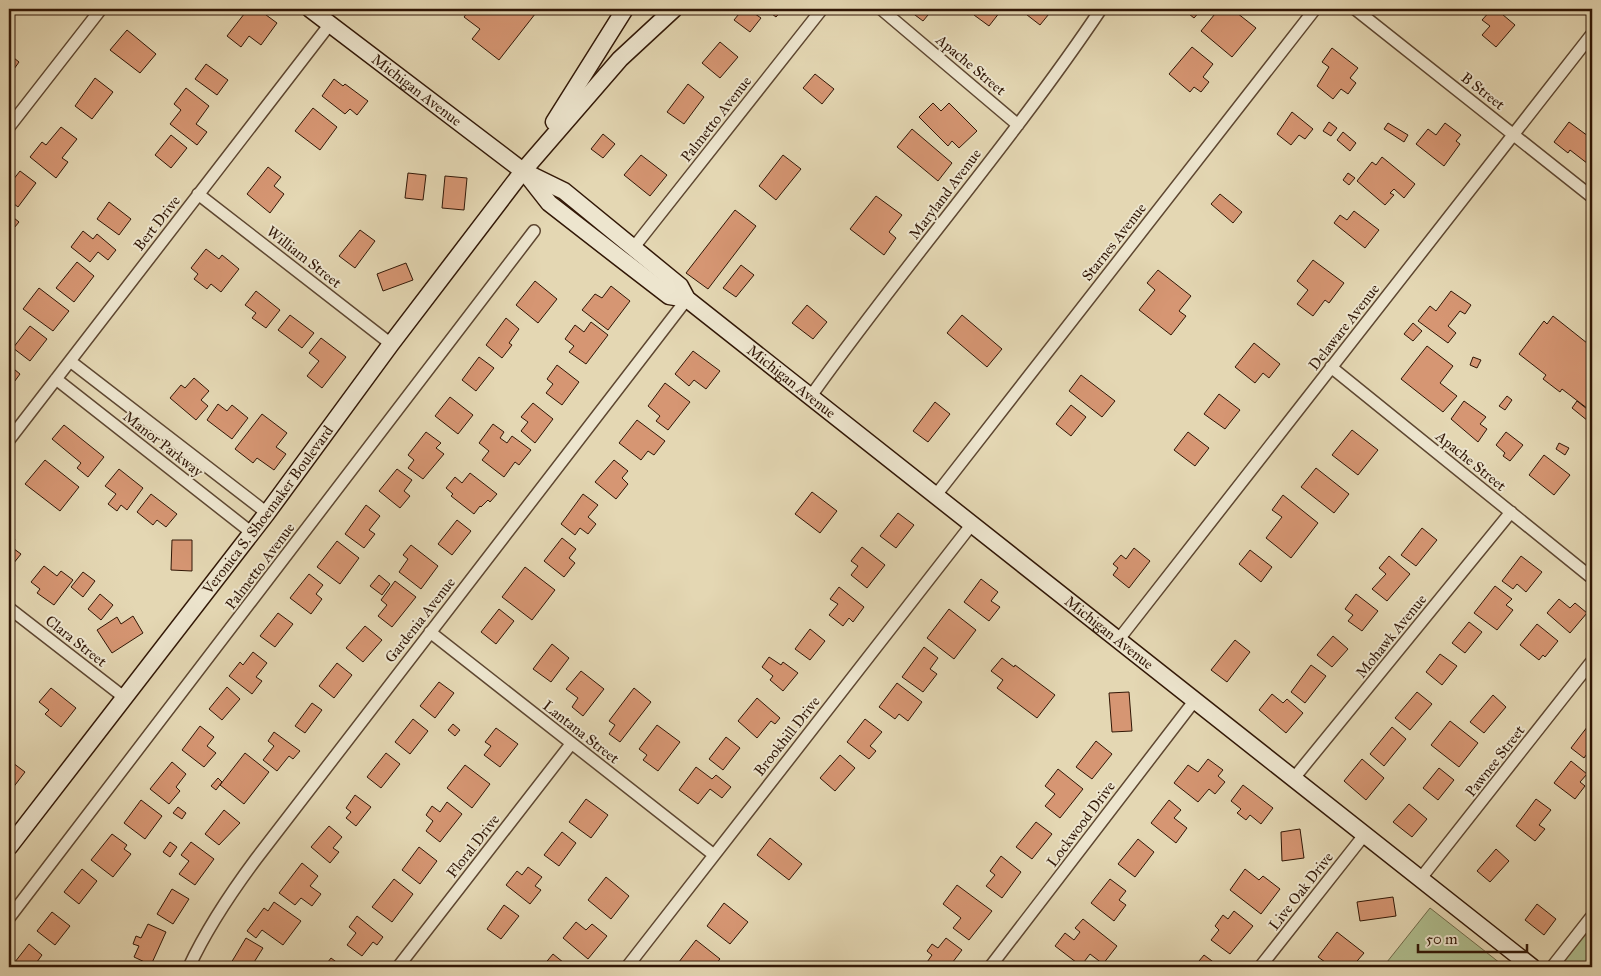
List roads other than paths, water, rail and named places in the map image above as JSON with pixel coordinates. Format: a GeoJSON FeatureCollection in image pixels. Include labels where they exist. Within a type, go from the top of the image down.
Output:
{"type":"FeatureCollection","features":[{"type":"Feature","properties":{"kind":"street"},"geometry":{"type":"LineString","coordinates":[[9,127],[101,9]]}},
{"type":"Feature","properties":{"kind":"street","name":"Michigan Avenue"},"geometry":{"type":"LineString","coordinates":[[310,9],[523,171],[564,191],[680,286],[687,299],[1532,967]]}},
{"type":"Feature","properties":{"kind":"street","name":"Veronica S. Shoemaker Boulevard"},"geometry":{"type":"LineString","coordinates":[[523,171],[625,9]]}},
{"type":"Feature","properties":{"kind":"street","name":"Veronica S. Shoemaker Boulevard"},"geometry":{"type":"LineString","coordinates":[[9,847],[267,513],[391,344],[523,171],[620,59],[674,9]]}},
{"type":"Feature","properties":{"kind":"street","name":"Palmetto Avenue"},"geometry":{"type":"LineString","coordinates":[[634,247],[822,9]]}},
{"type":"Feature","properties":{"kind":"street","name":"Apache Street"},"geometry":{"type":"LineString","coordinates":[[881,9],[1018,125]]}},
{"type":"Feature","properties":{"kind":"street","name":"Maryland Avenue"},"geometry":{"type":"LineString","coordinates":[[811,396],[1018,125],[1101,9]]}},
{"type":"Feature","properties":{"kind":"street","name":"Starnes Avenue"},"geometry":{"type":"LineString","coordinates":[[936,494],[1315,9]]}},
{"type":"Feature","properties":{"kind":"street","name":"B Street"},"geometry":{"type":"LineString","coordinates":[[1355,9],[1592,196]]}},
{"type":"Feature","properties":{"kind":"street","name":"Bert Drive"},"geometry":{"type":"LineString","coordinates":[[9,440],[330,24]]}},
{"type":"Feature","properties":{"kind":"street","name":"Delaware Avenue"},"geometry":{"type":"LineString","coordinates":[[1118,638],[1592,34]]}},
{"type":"Feature","properties":{"kind":"street","name":"Michigan Avenue"},"geometry":{"type":"LineString","coordinates":[[523,171],[549,203],[606,248],[669,296],[687,299]]}},
{"type":"Feature","properties":{"kind":"street","name":"William Street"},"geometry":{"type":"LineString","coordinates":[[198,194],[391,344]]}},
{"type":"Feature","properties":{"kind":"street","name":"Palmetto Avenue"},"geometry":{"type":"LineString","coordinates":[[9,918],[534,231]]}},
{"type":"Feature","properties":{"kind":"street","name":"Gardenia Avenue"},"geometry":{"type":"LineString","coordinates":[[188,967],[202,938],[227,898],[687,299]]}},
{"type":"Feature","properties":{"kind":"street","name":"Manor Parkway"},"geometry":{"type":"LineString","coordinates":[[70,361],[267,513]]}},
{"type":"Feature","properties":{"kind":"street","name":"Apache Street"},"geometry":{"type":"LineString","coordinates":[[1332,367],[1592,578]]}},
{"type":"Feature","properties":{"kind":"street","name":"Manor Parkway"},"geometry":{"type":"LineString","coordinates":[[56,379],[252,532]]}},
{"type":"Feature","properties":{"kind":"street","name":"Mohawk Avenue"},"geometry":{"type":"LineString","coordinates":[[1294,778],[1511,512]]}},
{"type":"Feature","properties":{"kind":"street","name":"Brookhill Drive"},"geometry":{"type":"LineString","coordinates":[[627,967],[972,524]]}},
{"type":"Feature","properties":{"kind":"street","name":"Clara Street"},"geometry":{"type":"LineString","coordinates":[[9,608],[125,698]]}},
{"type":"Feature","properties":{"kind":"street","name":"Lantana Street"},"geometry":{"type":"LineString","coordinates":[[430,632],[714,855]]}},
{"type":"Feature","properties":{"kind":"street","name":"Pawnee Street"},"geometry":{"type":"LineString","coordinates":[[1421,878],[1592,661]]}},
{"type":"Feature","properties":{"kind":"street","name":"Lockwood Drive"},"geometry":{"type":"LineString","coordinates":[[990,967],[1195,700]]}},
{"type":"Feature","properties":{"kind":"street","name":"Floral Drive"},"geometry":{"type":"LineString","coordinates":[[398,967],[571,744]]}},
{"type":"Feature","properties":{"kind":"street","name":"Live Oak Drive"},"geometry":{"type":"LineString","coordinates":[[1260,967],[1365,834]]}},
{"type":"Feature","properties":{"kind":"street"},"geometry":{"type":"LineString","coordinates":[[1552,967],[1592,916]]}}]}
